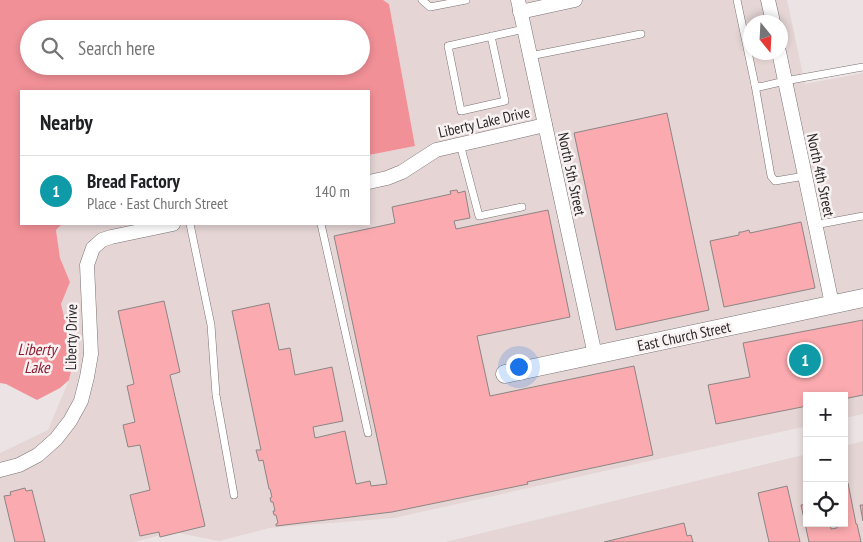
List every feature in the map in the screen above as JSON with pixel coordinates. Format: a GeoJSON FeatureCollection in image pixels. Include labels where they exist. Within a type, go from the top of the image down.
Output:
{"type":"FeatureCollection","features":[{"type":"Feature","properties":{"kind":"street"},"geometry":{"type":"LineString","coordinates":[[519,6],[575,0]]}},
{"type":"Feature","properties":{"kind":"street"},"geometry":{"type":"LineString","coordinates":[[768,0],[771,15]]}},
{"type":"Feature","properties":{"kind":"street","name":"North 5th Street"},"geometry":{"type":"LineString","coordinates":[[519,6],[595,355]]}},
{"type":"Feature","properties":{"kind":"street","name":"North 4th Street"},"geometry":{"type":"LineString","coordinates":[[781,60],[832,304]]}},
{"type":"Feature","properties":{"kind":"street","name":"Liberty Lake Drive"},"geometry":{"type":"LineString","coordinates":[[374,181],[402,172],[436,150],[544,125]]}},
{"type":"Feature","properties":{"kind":"street","name":"Liberty Drive"},"geometry":{"type":"LineString","coordinates":[[0,470],[19,465],[44,450],[56,439],[70,421],[81,401],[90,354],[87,265],[92,248],[102,240],[111,237],[168,225]]}},
{"type":"Feature","properties":{"kind":"street","name":"East Church Street"},"geometry":{"type":"LineString","coordinates":[[505,374],[863,298]]}},
{"type":"Feature","properties":{"kind":"lane"},"geometry":{"type":"LineString","coordinates":[[422,0],[430,7],[466,0]]}},
{"type":"Feature","properties":{"kind":"lane"},"geometry":{"type":"LineString","coordinates":[[737,0],[755,85],[770,176],[774,182],[805,176]]}},
{"type":"Feature","properties":{"kind":"lane"},"geometry":{"type":"LineString","coordinates":[[491,36],[505,101],[461,111],[448,46],[491,36],[524,29]]}},
{"type":"Feature","properties":{"kind":"lane"},"geometry":{"type":"LineString","coordinates":[[530,56],[641,34]]}},
{"type":"Feature","properties":{"kind":"lane"},"geometry":{"type":"LineString","coordinates":[[755,85],[759,87],[863,67]]}},
{"type":"Feature","properties":{"kind":"lane"},"geometry":{"type":"LineString","coordinates":[[460,144],[479,216],[522,207]]}},
{"type":"Feature","properties":{"kind":"lane"},"geometry":{"type":"LineString","coordinates":[[815,225],[863,216]]}},
{"type":"Feature","properties":{"kind":"lane"},"geometry":{"type":"LineString","coordinates":[[190,225],[211,325],[216,395],[234,495]]}},
{"type":"Feature","properties":{"kind":"lane"},"geometry":{"type":"LineString","coordinates":[[321,225],[368,433]]}},
{"type":"Feature","properties":{"kind":"shaded area"},"geometry":{"type":"Polygon","coordinates":[[[383,0],[787,0],[805,84],[863,73],[863,414],[848,417],[848,392],[803,392],[803,427],[394,518],[269,528],[219,541],[173,532],[134,542],[0,542],[0,453],[48,430],[69,380],[74,358],[61,304],[70,282],[60,258],[56,230],[61,225],[370,225],[370,155],[415,146],[389,4],[383,0]]]}},
{"type":"Feature","properties":{"kind":"shaded area"},"geometry":{"type":"Polygon","coordinates":[[[863,441],[863,542],[445,542],[803,455],[803,527],[848,527],[848,445],[863,441]]]}},
{"type":"Feature","properties":{"kind":"water","name":"Liberty Lake"},"geometry":{"type":"Polygon","coordinates":[[[0,0],[383,0],[389,4],[415,146],[370,155],[370,90],[20,90],[20,225],[61,225],[56,230],[60,258],[70,282],[61,304],[74,358],[69,380],[60,388],[37,400],[6,384],[0,383],[0,0]]]}},
{"type":"Feature","properties":{"kind":"building"},"geometry":{"type":"Polygon","coordinates":[[[667,113],[709,310],[616,330],[574,133],[667,113]]]}},
{"type":"Feature","properties":{"kind":"building"},"geometry":{"type":"Polygon","coordinates":[[[457,190],[458,193],[465,191],[470,218],[454,221],[456,229],[548,210],[570,317],[477,336],[490,396],[634,366],[653,455],[527,482],[528,484],[392,512],[276,526],[278,523],[273,511],[275,511],[270,498],[272,497],[263,460],[259,461],[256,450],[261,450],[232,311],[269,303],[279,350],[290,348],[295,375],[332,367],[343,421],[313,427],[315,438],[345,431],[356,484],[370,481],[371,486],[387,484],[334,236],[395,223],[392,207],[451,194],[450,191],[457,190]]]}},
{"type":"Feature","properties":{"kind":"building"},"geometry":{"type":"Polygon","coordinates":[[[801,222],[815,288],[724,307],[710,241],[739,235],[739,232],[749,230],[750,233],[801,222]]]}},
{"type":"Feature","properties":{"kind":"building"},"geometry":{"type":"Polygon","coordinates":[[[164,301],[180,372],[170,375],[205,526],[160,537],[159,532],[140,536],[130,495],[150,490],[140,445],[128,447],[123,425],[135,422],[127,386],[134,384],[118,311],[164,301]]]}},
{"type":"Feature","properties":{"kind":"building"},"geometry":{"type":"Polygon","coordinates":[[[863,320],[863,395],[848,398],[848,392],[803,392],[803,407],[716,424],[708,385],[750,377],[743,343],[863,320]]]}},
{"type":"Feature","properties":{"kind":"building"},"geometry":{"type":"Polygon","coordinates":[[[848,483],[861,542],[809,542],[806,527],[848,527],[848,483]]]}},
{"type":"Feature","properties":{"kind":"building"},"geometry":{"type":"Polygon","coordinates":[[[787,486],[800,542],[769,542],[758,493],[787,486]]]}},
{"type":"Feature","properties":{"kind":"building"},"geometry":{"type":"Polygon","coordinates":[[[25,488],[26,491],[32,490],[45,542],[15,542],[4,496],[11,495],[10,492],[25,488]]]}},
{"type":"Feature","properties":{"kind":"building"},"geometry":{"type":"Polygon","coordinates":[[[860,505],[863,505],[863,521],[860,505]]]}},
{"type":"Feature","properties":{"kind":"building"},"geometry":{"type":"Polygon","coordinates":[[[684,523],[687,536],[691,535],[693,542],[604,542],[684,523]]]}},
{"type":"Feature","properties":{"kind":"place","name":"Bread Factory"},"geometry":{"type":"Point","coordinates":[805,360]}}]}
